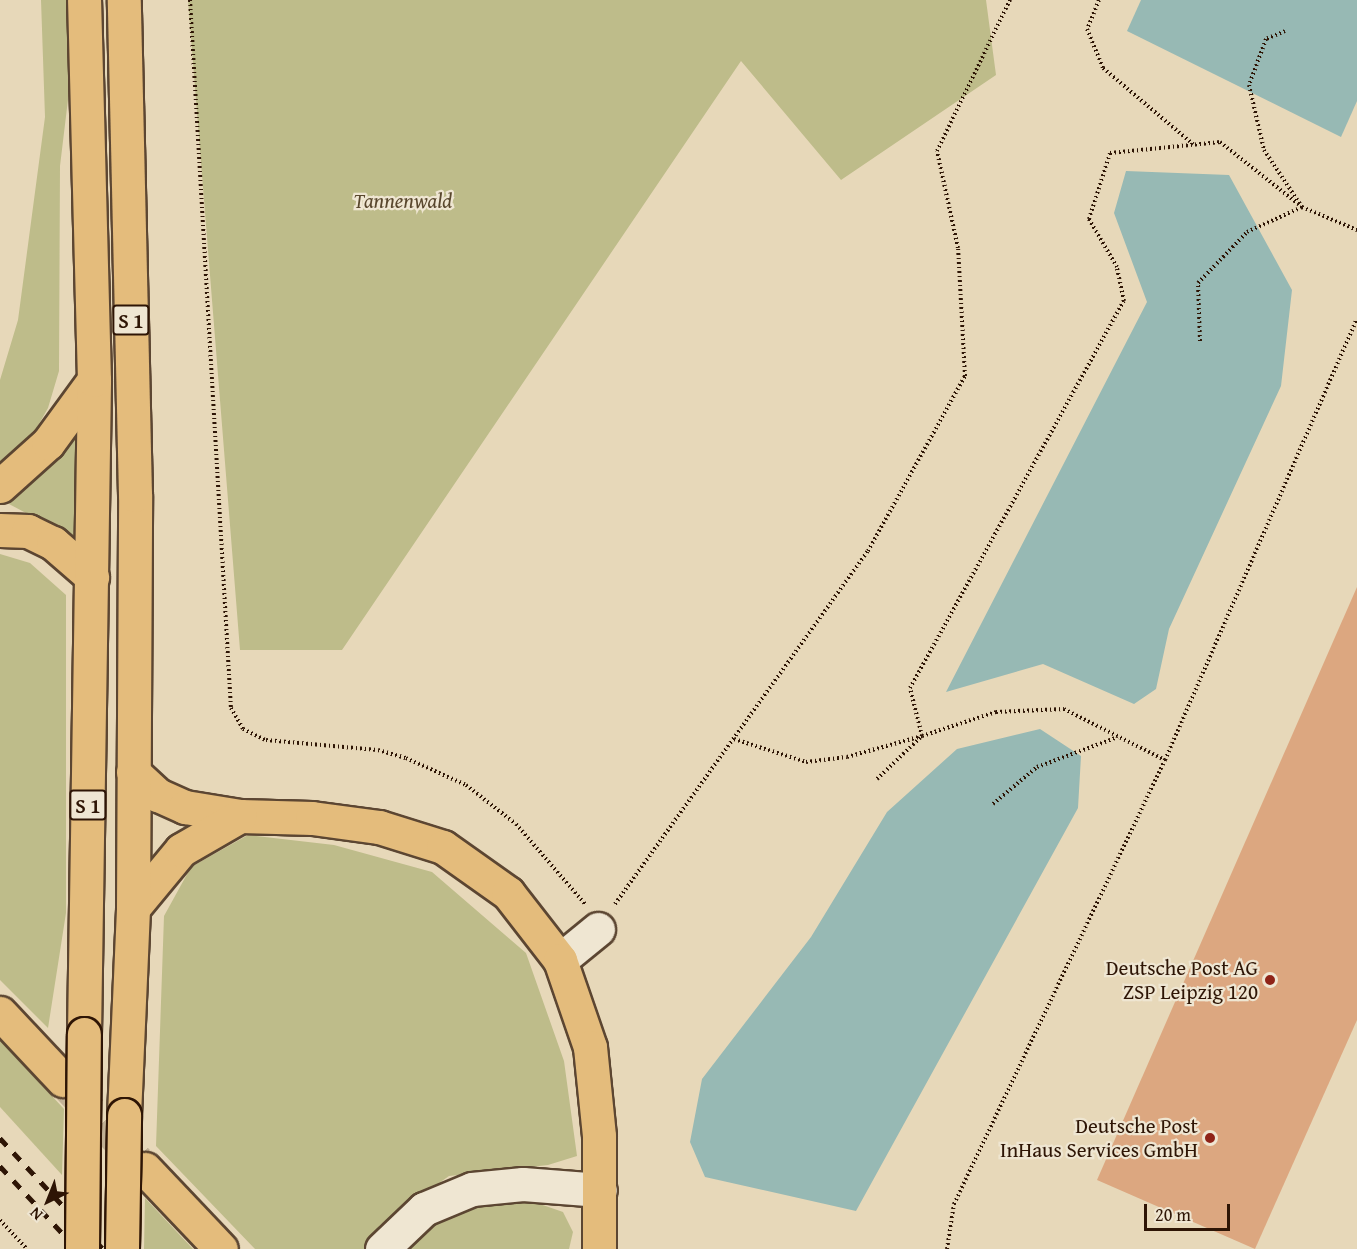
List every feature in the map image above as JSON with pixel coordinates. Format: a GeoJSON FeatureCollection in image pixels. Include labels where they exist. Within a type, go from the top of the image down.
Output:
{"type":"FeatureCollection","features":[{"type":"Feature","properties":{"kind":"main road","name":"S 1"},"geometry":{"type":"LineString","coordinates":[[82,1249],[94,380],[84,0]]}},
{"type":"Feature","properties":{"kind":"main road","name":"S 1"},"geometry":{"type":"LineString","coordinates":[[122,1249],[125,1077],[133,908],[135,495],[124,0]]}},
{"type":"Feature","properties":{"kind":"main road"},"geometry":{"type":"LineString","coordinates":[[0,486],[48,443],[94,380]]}},
{"type":"Feature","properties":{"kind":"main road"},"geometry":{"type":"LineString","coordinates":[[0,530],[28,531],[53,543],[92,577]]}},
{"type":"Feature","properties":{"kind":"main road"},"geometry":{"type":"LineString","coordinates":[[133,772],[158,795],[185,807],[240,816],[312,818],[380,827],[443,847],[508,892],[541,930],[560,960],[590,1047],[599,1136],[599,1249]]}},
{"type":"Feature","properties":{"kind":"main road"},"geometry":{"type":"LineString","coordinates":[[133,908],[181,850],[240,816]]}},
{"type":"Feature","properties":{"kind":"main road"},"geometry":{"type":"LineString","coordinates":[[0,1013],[63,1080]]}},
{"type":"Feature","properties":{"kind":"main road"},"geometry":{"type":"LineString","coordinates":[[145,1169],[220,1249]]}},
{"type":"Feature","properties":{"kind":"lane"},"geometry":{"type":"LineString","coordinates":[[560,960],[598,929]]}},
{"type":"Feature","properties":{"kind":"lane"},"geometry":{"type":"LineString","coordinates":[[382,1249],[424,1209],[472,1189],[523,1184],[600,1190]]}},
{"type":"Feature","properties":{"kind":"path"},"geometry":{"type":"LineString","coordinates":[[190,0],[231,708],[243,729],[266,740],[378,750],[417,762],[466,786],[516,824],[582,897],[598,929],[868,551],[965,376],[958,248],[937,151],[1010,0]]}},
{"type":"Feature","properties":{"kind":"path"},"geometry":{"type":"LineString","coordinates":[[1100,0],[1087,29],[1103,68],[1194,145]]}},
{"type":"Feature","properties":{"kind":"path"},"geometry":{"type":"LineString","coordinates":[[1285,31],[1266,39],[1250,85],[1264,150],[1302,207]]}},
{"type":"Feature","properties":{"kind":"path"},"geometry":{"type":"LineString","coordinates":[[922,736],[910,688],[1124,301],[1117,267],[1089,219],[1110,153],[1220,142],[1302,207],[1357,230]]}},
{"type":"Feature","properties":{"kind":"path"},"geometry":{"type":"LineString","coordinates":[[1200,341],[1198,283],[1247,232],[1302,207]]}},
{"type":"Feature","properties":{"kind":"path"},"geometry":{"type":"LineString","coordinates":[[947,1249],[954,1204],[1165,760],[1357,319]]}},
{"type":"Feature","properties":{"kind":"path"},"geometry":{"type":"LineString","coordinates":[[734,739],[806,762],[848,758],[996,712],[1064,709],[1165,760]]}},
{"type":"Feature","properties":{"kind":"path"},"geometry":{"type":"LineString","coordinates":[[877,779],[922,736]]}},
{"type":"Feature","properties":{"kind":"path"},"geometry":{"type":"LineString","coordinates":[[993,804],[1037,767],[1119,737]]}},
{"type":"Feature","properties":{"kind":"path"},"geometry":{"type":"LineString","coordinates":[[0,1220],[27,1249]]}},
{"type":"Feature","properties":{"kind":"green space"},"geometry":{"type":"Polygon","coordinates":[[[41,0],[68,0],[70,83],[60,166],[59,371],[48,408],[35,431],[0,467],[0,380],[18,320],[45,117],[41,0]]]}},
{"type":"Feature","properties":{"kind":"green space","name":"Tannenwald"},"geometry":{"type":"Polygon","coordinates":[[[188,0],[986,0],[996,75],[841,180],[741,61],[342,650],[240,650],[188,0]]]}},
{"type":"Feature","properties":{"kind":"green space"},"geometry":{"type":"Polygon","coordinates":[[[72,436],[76,436],[75,539],[9,504],[72,436]]]}},
{"type":"Feature","properties":{"kind":"green space"},"geometry":{"type":"Polygon","coordinates":[[[0,554],[30,563],[66,595],[66,913],[48,1028],[0,980],[0,554]]]}},
{"type":"Feature","properties":{"kind":"green space"},"geometry":{"type":"Polygon","coordinates":[[[248,835],[334,845],[432,872],[526,953],[564,1061],[577,1156],[548,1165],[449,1176],[380,1225],[365,1249],[255,1249],[156,1146],[164,916],[191,867],[248,835]]]}},
{"type":"Feature","properties":{"kind":"green space"},"geometry":{"type":"Polygon","coordinates":[[[0,1040],[64,1109],[62,1175],[0,1107],[0,1040]]]}},
{"type":"Feature","properties":{"kind":"green space"},"geometry":{"type":"Polygon","coordinates":[[[145,1198],[193,1249],[144,1249],[145,1198]]]}},
{"type":"Feature","properties":{"kind":"green space"},"geometry":{"type":"Polygon","coordinates":[[[496,1198],[537,1203],[563,1212],[573,1232],[569,1249],[398,1249],[429,1220],[496,1198]]]}},
{"type":"Feature","properties":{"kind":"water"},"geometry":{"type":"Polygon","coordinates":[[[1141,0],[1357,0],[1357,101],[1341,137],[1127,31],[1141,0]]]}},
{"type":"Feature","properties":{"kind":"water"},"geometry":{"type":"Polygon","coordinates":[[[1126,171],[1229,175],[1292,290],[1281,386],[1169,629],[1156,689],[1134,704],[1043,664],[946,692],[1147,302],[1114,213],[1126,171]]]}},
{"type":"Feature","properties":{"kind":"water"},"geometry":{"type":"Polygon","coordinates":[[[1040,729],[1081,756],[1078,808],[856,1211],[705,1177],[690,1142],[702,1079],[811,937],[887,812],[957,749],[1040,729]]]}},
{"type":"Feature","properties":{"kind":"building"},"geometry":{"type":"Polygon","coordinates":[[[1357,587],[1357,1020],[1255,1249],[1097,1180],[1357,587]]]}},
{"type":"Feature","properties":{"kind":"tunnel"},"geometry":{"type":"LineString","coordinates":[[69,1087],[138,1161]]}},
{"type":"Feature","properties":{"kind":"railway"},"geometry":{"type":"LineString","coordinates":[[0,1138],[103,1249]]}},
{"type":"Feature","properties":{"kind":"railway"},"geometry":{"type":"LineString","coordinates":[[0,1166],[77,1249]]}},
{"type":"Feature","properties":{"kind":"place","name":"Deutsche Post AG ZSP Leipzig 120"},"geometry":{"type":"Point","coordinates":[1270,980]}},
{"type":"Feature","properties":{"kind":"place","name":"Deutsche Post InHaus Services GmbH"},"geometry":{"type":"Point","coordinates":[1210,1138]}}]}
